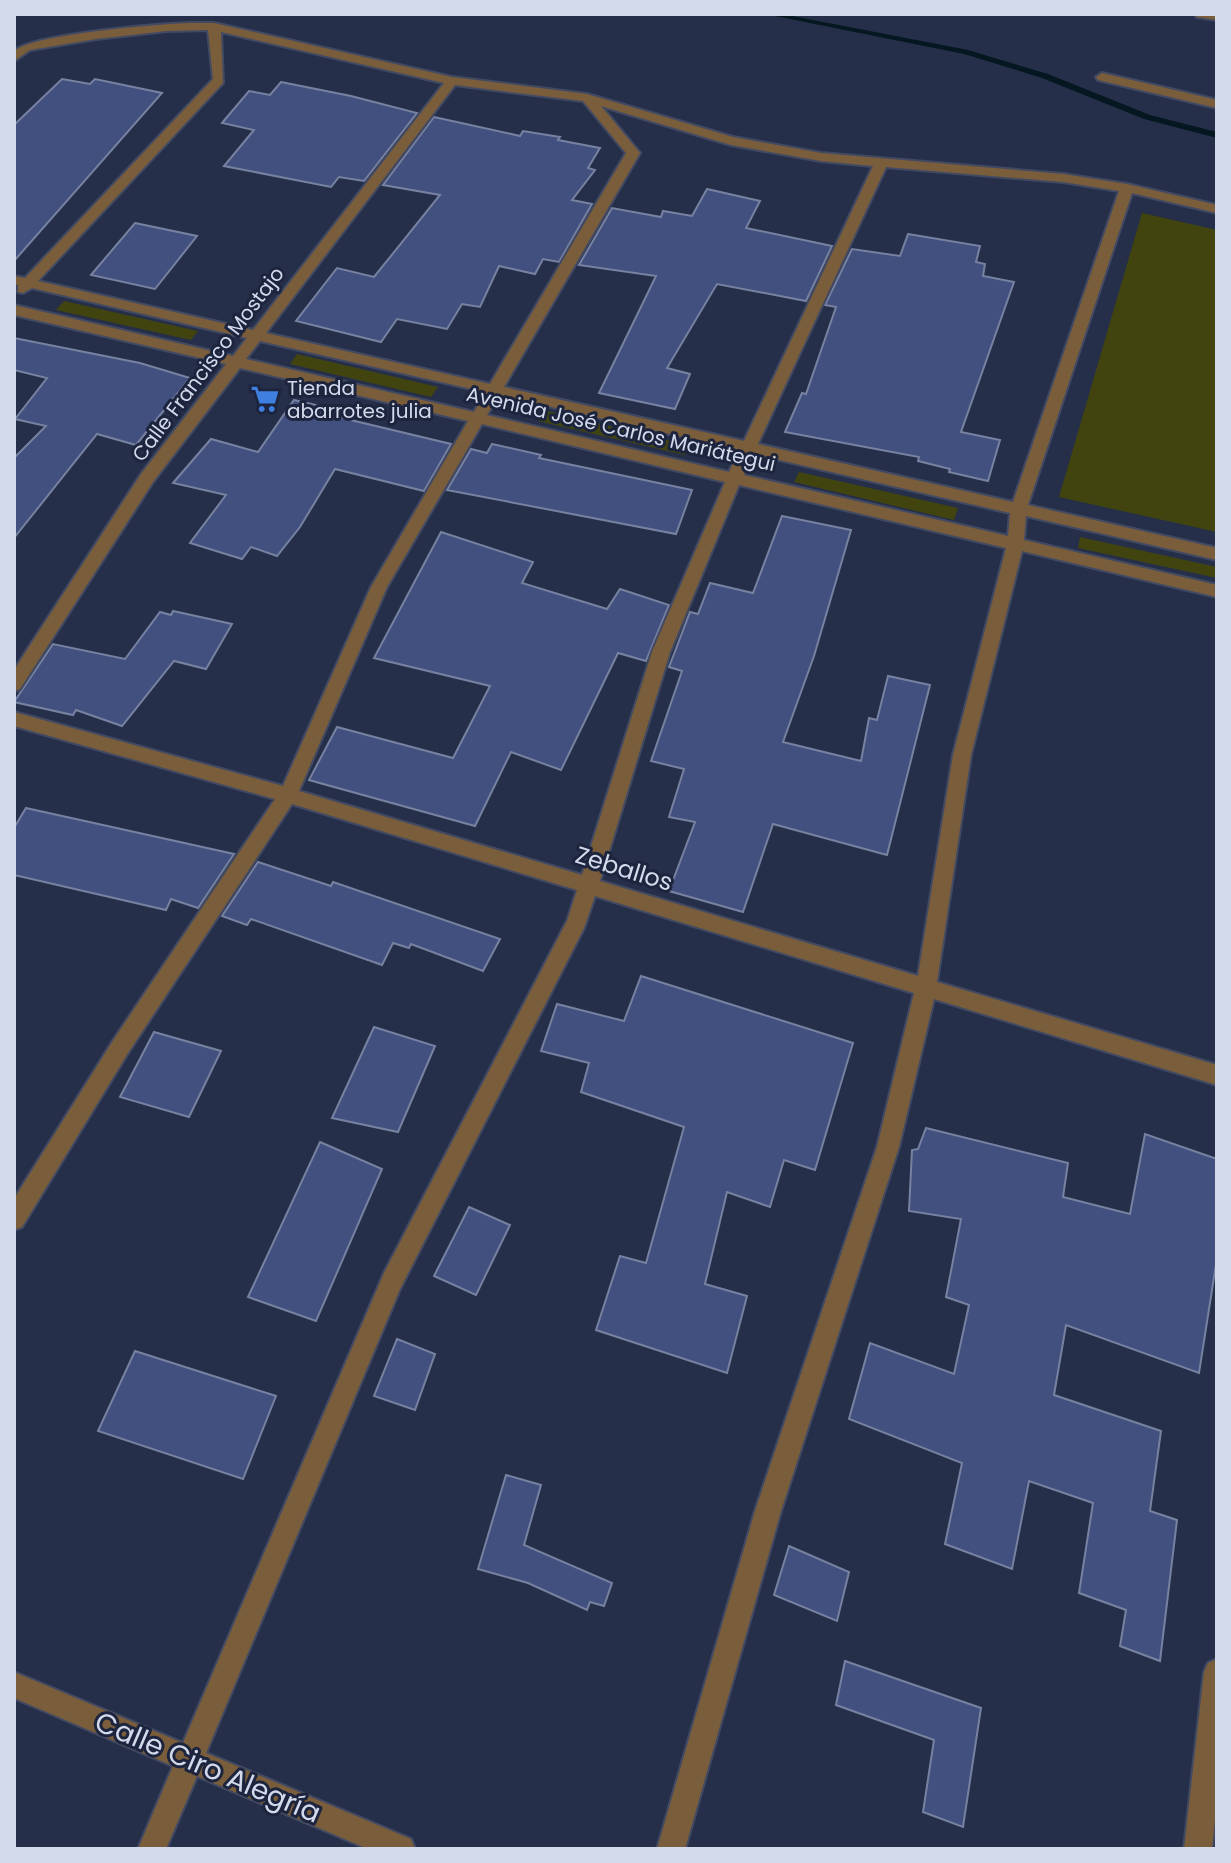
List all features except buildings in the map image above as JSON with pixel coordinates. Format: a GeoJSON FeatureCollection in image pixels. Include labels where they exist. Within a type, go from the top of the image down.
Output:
{"type":"FeatureCollection","features":[{"type":"Feature","properties":{"kind":"street"},"geometry":{"type":"LineString","coordinates":[[1201,14],[1217,16]]}},
{"type":"Feature","properties":{"kind":"street"},"geometry":{"type":"LineString","coordinates":[[14,57],[26,47],[187,25],[214,27],[452,81],[587,98],[731,141],[881,163],[1063,178],[1127,188],[1217,209]]}},
{"type":"Feature","properties":{"kind":"street"},"geometry":{"type":"LineString","coordinates":[[14,298],[21,282],[219,80],[214,27]]}},
{"type":"Feature","properties":{"kind":"street"},"geometry":{"type":"LineString","coordinates":[[1102,77],[1217,104]]}},
{"type":"Feature","properties":{"kind":"street","name":"Calle Francisco Mostajo"},"geometry":{"type":"LineString","coordinates":[[14,684],[147,478],[235,359],[452,81]]}},
{"type":"Feature","properties":{"kind":"street"},"geometry":{"type":"LineString","coordinates":[[14,1219],[121,1046],[288,795],[379,587],[633,153],[587,98]]}},
{"type":"Feature","properties":{"kind":"street"},"geometry":{"type":"LineString","coordinates":[[152,1849],[392,1281],[577,922],[661,652],[735,476],[881,163]]}},
{"type":"Feature","properties":{"kind":"street"},"geometry":{"type":"LineString","coordinates":[[671,1849],[768,1511],[888,1147],[926,987],[962,755],[1015,546],[1019,509],[1127,188]]}},
{"type":"Feature","properties":{"kind":"street","name":"Avenida José Carlos Mariátegui"},"geometry":{"type":"LineString","coordinates":[[21,282],[1217,554]]}},
{"type":"Feature","properties":{"kind":"street","name":"Avenida José Carlos Mariátegui"},"geometry":{"type":"LineString","coordinates":[[14,310],[235,359],[735,476],[1015,546],[1217,591]]}},
{"type":"Feature","properties":{"kind":"street","name":"Zeballos"},"geometry":{"type":"LineString","coordinates":[[14,719],[288,795],[1217,1075]]}},
{"type":"Feature","properties":{"kind":"street"},"geometry":{"type":"LineString","coordinates":[[1198,1849],[1217,1672]]}},
{"type":"Feature","properties":{"kind":"street","name":"Calle Ciro Alegría"},"geometry":{"type":"LineString","coordinates":[[14,1685],[401,1849]]}},
{"type":"Feature","properties":{"kind":"shaded area"},"geometry":{"type":"Polygon","coordinates":[[[1142,213],[1217,230],[1217,532],[1059,497],[1142,213]]]}},
{"type":"Feature","properties":{"kind":"shaded area"},"geometry":{"type":"Polygon","coordinates":[[[64,301],[198,331],[191,340],[56,310],[64,301]]]}},
{"type":"Feature","properties":{"kind":"shaded area"},"geometry":{"type":"Polygon","coordinates":[[[297,354],[438,387],[431,397],[290,364],[297,354]]]}},
{"type":"Feature","properties":{"kind":"shaded area"},"geometry":{"type":"Polygon","coordinates":[[[543,410],[689,445],[685,455],[538,421],[543,410]]]}},
{"type":"Feature","properties":{"kind":"shaded area"},"geometry":{"type":"Polygon","coordinates":[[[799,472],[958,508],[954,520],[794,482],[799,472]]]}},
{"type":"Feature","properties":{"kind":"shaded area"},"geometry":{"type":"Polygon","coordinates":[[[1080,537],[1217,567],[1217,578],[1078,548],[1080,537]]]}},
{"type":"Feature","properties":{"kind":"waterway"},"geometry":{"type":"LineString","coordinates":[[769,14],[965,52],[1045,76],[1147,117],[1217,135]]}},
{"type":"Feature","properties":{"kind":"place","name":"Tienda abarrotes julia"},"geometry":{"type":"Point","coordinates":[265,399]}}]}
